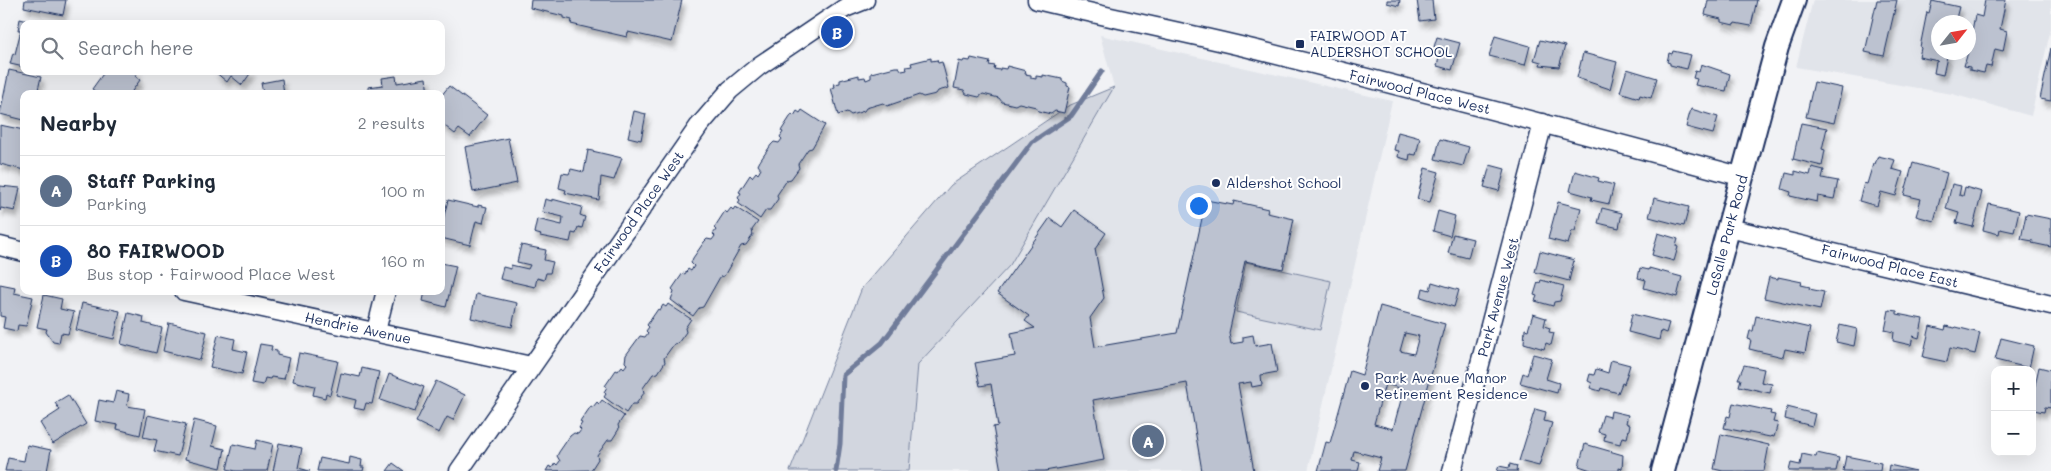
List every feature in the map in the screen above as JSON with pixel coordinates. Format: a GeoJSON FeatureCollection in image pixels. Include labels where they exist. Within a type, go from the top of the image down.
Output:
{"type":"FeatureCollection","features":[{"type":"Feature","properties":{"kind":"main road","name":"LaSalle Park Road"},"geometry":{"type":"LineString","coordinates":[[1663,471],[1777,46],[1794,0]]}},
{"type":"Feature","properties":{"kind":"street","name":"Fairwood Place West"},"geometry":{"type":"LineString","coordinates":[[459,471],[694,133],[730,90],[759,66],[845,8],[865,0]]}},
{"type":"Feature","properties":{"kind":"street","name":"Fairwood Place West"},"geometry":{"type":"LineString","coordinates":[[1037,0],[1090,14],[1171,30],[1247,48],[1543,123],[1742,177]]}},
{"type":"Feature","properties":{"kind":"street","name":"Park Avenue West"},"geometry":{"type":"LineString","coordinates":[[1452,471],[1543,123]]}},
{"type":"Feature","properties":{"kind":"street","name":"Fairwood Place East"},"geometry":{"type":"LineString","coordinates":[[1729,228],[2051,305]]}},
{"type":"Feature","properties":{"kind":"street"},"geometry":{"type":"LineString","coordinates":[[0,246],[20,251]]}},
{"type":"Feature","properties":{"kind":"street","name":"Hendrie Avenue"},"geometry":{"type":"LineString","coordinates":[[203,295],[531,366]]}},
{"type":"Feature","properties":{"kind":"street"},"geometry":{"type":"LineString","coordinates":[[376,331],[385,295]]}},
{"type":"Feature","properties":{"kind":"shaded area"},"geometry":{"type":"Polygon","coordinates":[[[1813,0],[2051,0],[2051,28],[2031,116],[1952,94],[1796,67],[1813,0]]]}},
{"type":"Feature","properties":{"kind":"shaded area","name":"Aldershot School"},"geometry":{"type":"Polygon","coordinates":[[[1100,35],[1392,101],[1308,471],[909,471],[918,364],[1010,265],[1114,87],[1100,35]]]}},
{"type":"Feature","properties":{"kind":"shaded area"},"geometry":{"type":"Polygon","coordinates":[[[1114,87],[1010,265],[918,364],[909,471],[790,471],[862,288],[951,185],[1068,106],[1114,87]]]}},
{"type":"Feature","properties":{"kind":"shaded area"},"geometry":{"type":"Polygon","coordinates":[[[1246,262],[1331,281],[1320,330],[1236,312],[1246,262]]]}},
{"type":"Feature","properties":{"kind":"building"},"geometry":{"type":"Polygon","coordinates":[[[25,0],[66,0],[63,15],[24,7],[25,0]]]}},
{"type":"Feature","properties":{"kind":"building"},"geometry":{"type":"Polygon","coordinates":[[[531,0],[682,0],[672,42],[628,32],[627,37],[571,24],[572,20],[564,18],[564,16],[530,8],[531,0]]]}},
{"type":"Feature","properties":{"kind":"building"},"geometry":{"type":"Polygon","coordinates":[[[1387,0],[1400,0],[1399,6],[1387,3],[1387,0]]]}},
{"type":"Feature","properties":{"kind":"building"},"geometry":{"type":"Polygon","coordinates":[[[1417,0],[1432,0],[1434,19],[1420,21],[1417,0]]]}},
{"type":"Feature","properties":{"kind":"building"},"geometry":{"type":"Polygon","coordinates":[[[1708,0],[1757,0],[1751,26],[1721,22],[1721,19],[1705,15],[1708,0]]]}},
{"type":"Feature","properties":{"kind":"building"},"geometry":{"type":"Polygon","coordinates":[[[1877,0],[1897,0],[1884,56],[1865,52],[1877,0]]]}},
{"type":"Feature","properties":{"kind":"building"},"geometry":{"type":"Polygon","coordinates":[[[1985,0],[2006,0],[2000,29],[2007,31],[2003,51],[1995,49],[1991,67],[1986,66],[1984,73],[1970,70],[1970,67],[1964,66],[1966,60],[1976,60],[1976,15],[1982,17],[1985,0]]]}},
{"type":"Feature","properties":{"kind":"building"},"geometry":{"type":"Polygon","coordinates":[[[1932,1],[1959,7],[1957,15],[1931,15],[1931,60],[1919,57],[1927,12],[1929,13],[1932,1]]]}},
{"type":"Feature","properties":{"kind":"building"},"geometry":{"type":"Polygon","coordinates":[[[20,34],[20,66],[10,64],[13,53],[15,54],[20,34]]]}},
{"type":"Feature","properties":{"kind":"building"},"geometry":{"type":"Polygon","coordinates":[[[1495,36],[1530,46],[1525,65],[1489,56],[1495,36]]]}},
{"type":"Feature","properties":{"kind":"building"},"geometry":{"type":"Polygon","coordinates":[[[1437,37],[1460,43],[1452,70],[1437,66],[1441,49],[1434,47],[1437,37]]]}},
{"type":"Feature","properties":{"kind":"building"},"geometry":{"type":"Polygon","coordinates":[[[1540,40],[1565,46],[1559,67],[1540,65],[1541,62],[1534,60],[1540,40]]]}},
{"type":"Feature","properties":{"kind":"building"},"geometry":{"type":"Polygon","coordinates":[[[2051,48],[2051,101],[2040,99],[2051,48]]]}},
{"type":"Feature","properties":{"kind":"building"},"geometry":{"type":"Polygon","coordinates":[[[1673,51],[1691,55],[1687,69],[1670,65],[1667,62],[1669,53],[1672,54],[1673,51]]]}},
{"type":"Feature","properties":{"kind":"building"},"geometry":{"type":"Polygon","coordinates":[[[1583,53],[1617,62],[1610,89],[1577,78],[1583,53]]]}},
{"type":"Feature","properties":{"kind":"building"},"geometry":{"type":"Polygon","coordinates":[[[931,58],[931,61],[937,60],[938,63],[942,62],[949,88],[938,91],[936,94],[923,97],[919,95],[887,106],[883,103],[851,115],[847,112],[838,115],[831,88],[835,87],[834,84],[840,83],[840,80],[859,75],[859,78],[865,77],[866,80],[871,78],[871,73],[895,67],[899,67],[902,71],[907,70],[906,67],[912,66],[911,63],[931,58]]]}},
{"type":"Feature","properties":{"kind":"building"},"geometry":{"type":"Polygon","coordinates":[[[971,58],[990,62],[989,65],[995,66],[994,69],[1006,69],[1007,66],[1026,71],[1025,74],[1031,75],[1031,78],[1036,79],[1036,76],[1043,77],[1043,75],[1062,79],[1070,87],[1064,113],[1055,111],[1051,114],[1038,111],[1036,107],[1002,102],[999,98],[983,94],[979,97],[966,94],[964,90],[954,88],[959,61],[970,61],[971,58]]]}},
{"type":"Feature","properties":{"kind":"building"},"geometry":{"type":"Polygon","coordinates":[[[1933,60],[1946,60],[1943,75],[1934,73],[1936,62],[1938,61],[1933,60]]]}},
{"type":"Feature","properties":{"kind":"building"},"geometry":{"type":"Polygon","coordinates":[[[1701,64],[1730,74],[1726,91],[1695,85],[1697,79],[1693,78],[1695,71],[1699,72],[1701,64]]]}},
{"type":"Feature","properties":{"kind":"building"},"geometry":{"type":"Polygon","coordinates":[[[1627,69],[1657,78],[1651,98],[1640,95],[1639,98],[1620,92],[1627,69]]]}},
{"type":"Feature","properties":{"kind":"building"},"geometry":{"type":"Polygon","coordinates":[[[9,70],[20,72],[20,75],[41,77],[38,90],[20,90],[20,119],[0,114],[9,70]]]}},
{"type":"Feature","properties":{"kind":"building"},"geometry":{"type":"Polygon","coordinates":[[[102,75],[136,75],[140,80],[133,90],[92,89],[102,75]]]}},
{"type":"Feature","properties":{"kind":"building"},"geometry":{"type":"Polygon","coordinates":[[[219,75],[249,75],[242,85],[231,76],[227,82],[219,75]]]}},
{"type":"Feature","properties":{"kind":"building"},"geometry":{"type":"Polygon","coordinates":[[[396,76],[397,83],[426,78],[428,90],[368,90],[368,87],[383,85],[382,78],[396,76]]]}},
{"type":"Feature","properties":{"kind":"building"},"geometry":{"type":"Polygon","coordinates":[[[282,79],[283,90],[262,90],[261,83],[282,79]]]}},
{"type":"Feature","properties":{"kind":"building"},"geometry":{"type":"Polygon","coordinates":[[[1814,82],[1842,88],[1834,123],[1806,117],[1814,82]]]}},
{"type":"Feature","properties":{"kind":"building"},"geometry":{"type":"Polygon","coordinates":[[[449,86],[487,115],[470,137],[459,129],[455,134],[445,126],[445,91],[449,86]]]}},
{"type":"Feature","properties":{"kind":"building"},"geometry":{"type":"Polygon","coordinates":[[[1691,109],[1718,117],[1713,134],[1686,127],[1691,109]]]}},
{"type":"Feature","properties":{"kind":"building"},"geometry":{"type":"Polygon","coordinates":[[[802,110],[825,125],[812,148],[808,149],[798,164],[799,168],[791,179],[787,180],[777,195],[778,199],[770,210],[766,210],[760,219],[738,203],[741,193],[739,192],[750,175],[752,177],[756,172],[758,174],[761,169],[758,165],[771,145],[774,142],[779,143],[782,139],[780,137],[783,132],[781,131],[792,114],[794,116],[797,111],[800,113],[802,110]]]}},
{"type":"Feature","properties":{"kind":"building"},"geometry":{"type":"Polygon","coordinates":[[[634,111],[646,114],[641,140],[628,137],[634,111]]]}},
{"type":"Feature","properties":{"kind":"building"},"geometry":{"type":"Polygon","coordinates":[[[1801,123],[1827,128],[1822,149],[1825,150],[1822,166],[1793,159],[1801,123]]]}},
{"type":"Feature","properties":{"kind":"building"},"geometry":{"type":"Polygon","coordinates":[[[0,125],[20,129],[20,169],[0,164],[0,125]]]}},
{"type":"Feature","properties":{"kind":"building"},"geometry":{"type":"Polygon","coordinates":[[[1398,132],[1420,138],[1416,155],[1410,154],[1409,160],[1398,157],[1399,151],[1394,150],[1398,132]]]}},
{"type":"Feature","properties":{"kind":"building"},"geometry":{"type":"Polygon","coordinates":[[[508,138],[517,183],[473,192],[465,147],[508,138]]]}},
{"type":"Feature","properties":{"kind":"building"},"geometry":{"type":"Polygon","coordinates":[[[1440,139],[1469,147],[1463,166],[1435,159],[1440,139]]]}},
{"type":"Feature","properties":{"kind":"building"},"geometry":{"type":"Polygon","coordinates":[[[588,150],[622,158],[614,180],[601,177],[599,200],[565,193],[566,190],[559,188],[562,173],[569,174],[571,169],[584,172],[588,150]]]}},
{"type":"Feature","properties":{"kind":"building"},"geometry":{"type":"Polygon","coordinates":[[[1878,156],[1895,160],[1892,169],[1903,172],[1896,196],[1881,192],[1877,206],[1859,201],[1864,183],[1867,184],[1873,164],[1875,164],[1878,156]]]}},
{"type":"Feature","properties":{"kind":"building"},"geometry":{"type":"Polygon","coordinates":[[[1913,163],[1947,173],[1934,221],[1916,216],[1921,199],[1904,195],[1913,163]]]}},
{"type":"Feature","properties":{"kind":"building"},"geometry":{"type":"Polygon","coordinates":[[[1490,165],[1505,169],[1499,191],[1484,187],[1490,165]]]}},
{"type":"Feature","properties":{"kind":"building"},"geometry":{"type":"Polygon","coordinates":[[[1812,167],[1824,170],[1822,178],[1838,181],[1834,199],[1818,196],[1817,202],[1790,196],[1791,192],[1782,189],[1786,173],[1795,175],[1795,171],[1810,175],[1812,167]]]}},
{"type":"Feature","properties":{"kind":"building"},"geometry":{"type":"Polygon","coordinates":[[[1425,168],[1439,172],[1430,202],[1417,199],[1425,168]]]}},
{"type":"Feature","properties":{"kind":"building"},"geometry":{"type":"Polygon","coordinates":[[[1575,171],[1599,178],[1598,181],[1614,185],[1609,204],[1591,200],[1592,197],[1570,191],[1575,171]]]}},
{"type":"Feature","properties":{"kind":"building"},"geometry":{"type":"Polygon","coordinates":[[[1952,184],[1961,186],[1959,195],[1963,196],[1965,187],[1982,192],[1973,227],[1956,223],[1959,213],[1946,209],[1952,184]]]}},
{"type":"Feature","properties":{"kind":"building"},"geometry":{"type":"Polygon","coordinates":[[[0,186],[20,188],[15,211],[1,208],[0,211],[0,186]]]}},
{"type":"Feature","properties":{"kind":"building"},"geometry":{"type":"Polygon","coordinates":[[[1654,198],[1689,207],[1684,226],[1649,217],[1654,198]]]}},
{"type":"Feature","properties":{"kind":"building"},"geometry":{"type":"Polygon","coordinates":[[[545,199],[582,207],[580,215],[585,217],[582,228],[578,227],[576,234],[572,233],[570,242],[534,233],[537,219],[562,225],[563,217],[542,212],[545,199]]]}},
{"type":"Feature","properties":{"kind":"building"},"geometry":{"type":"Polygon","coordinates":[[[448,200],[478,207],[478,205],[487,207],[483,223],[476,221],[470,245],[445,239],[445,212],[448,200]]]}},
{"type":"Feature","properties":{"kind":"building"},"geometry":{"type":"Polygon","coordinates":[[[1206,200],[1233,205],[1234,201],[1268,209],[1267,213],[1294,219],[1283,269],[1245,261],[1229,333],[1231,344],[1243,342],[1243,337],[1253,335],[1255,346],[1272,343],[1277,372],[1261,375],[1262,385],[1252,387],[1251,382],[1238,384],[1254,471],[1202,471],[1187,383],[1093,400],[1104,460],[1045,471],[1001,471],[993,427],[998,426],[991,384],[980,386],[975,363],[1015,356],[1011,333],[1035,328],[1025,321],[1029,316],[997,293],[1050,218],[1062,227],[1074,210],[1106,233],[1095,249],[1104,298],[1090,318],[1095,347],[1177,333],[1206,200]]]}},
{"type":"Feature","properties":{"kind":"building"},"geometry":{"type":"Polygon","coordinates":[[[1558,202],[1581,208],[1575,231],[1572,231],[1568,244],[1548,239],[1558,202]]]}},
{"type":"Feature","properties":{"kind":"building"},"geometry":{"type":"Polygon","coordinates":[[[1989,204],[2019,211],[2014,232],[2000,229],[1999,234],[1983,230],[1989,204]]]}},
{"type":"Feature","properties":{"kind":"building"},"geometry":{"type":"Polygon","coordinates":[[[735,207],[758,222],[752,230],[753,235],[746,245],[741,246],[703,307],[699,308],[693,316],[671,300],[674,291],[672,289],[683,273],[685,274],[688,269],[691,271],[694,266],[691,263],[693,258],[704,242],[707,239],[712,240],[715,236],[713,234],[716,230],[714,228],[725,211],[727,213],[731,208],[733,210],[735,207]]]}},
{"type":"Feature","properties":{"kind":"building"},"geometry":{"type":"Polygon","coordinates":[[[1602,208],[1622,213],[1619,228],[1598,223],[1602,208]]]}},
{"type":"Feature","properties":{"kind":"building"},"geometry":{"type":"Polygon","coordinates":[[[1438,211],[1455,216],[1450,236],[1433,231],[1438,211]]]}},
{"type":"Feature","properties":{"kind":"building"},"geometry":{"type":"Polygon","coordinates":[[[2026,214],[2051,219],[2051,247],[2021,239],[2026,214]]]}},
{"type":"Feature","properties":{"kind":"building"},"geometry":{"type":"Polygon","coordinates":[[[1658,233],[1678,239],[1674,261],[1652,255],[1658,233]]]}},
{"type":"Feature","properties":{"kind":"building"},"geometry":{"type":"Polygon","coordinates":[[[1453,234],[1473,239],[1468,258],[1448,253],[1453,234]]]}},
{"type":"Feature","properties":{"kind":"building"},"geometry":{"type":"Polygon","coordinates":[[[521,245],[546,250],[544,260],[553,262],[550,273],[546,273],[544,280],[537,278],[535,287],[500,279],[503,267],[511,269],[511,265],[528,269],[530,265],[517,262],[521,245]]]}},
{"type":"Feature","properties":{"kind":"building"},"geometry":{"type":"Polygon","coordinates":[[[1540,251],[1574,260],[1569,281],[1535,272],[1540,251]]]}},
{"type":"Feature","properties":{"kind":"building"},"geometry":{"type":"Polygon","coordinates":[[[445,264],[456,266],[446,307],[423,301],[424,295],[445,295],[445,264]]]}},
{"type":"Feature","properties":{"kind":"building"},"geometry":{"type":"Polygon","coordinates":[[[1640,268],[1649,270],[1649,268],[1682,277],[1677,297],[1644,288],[1646,280],[1638,278],[1640,268]]]}},
{"type":"Feature","properties":{"kind":"building"},"geometry":{"type":"Polygon","coordinates":[[[1769,277],[1802,282],[1801,285],[1810,287],[1809,289],[1824,292],[1820,310],[1764,298],[1769,277]]]}},
{"type":"Feature","properties":{"kind":"building"},"geometry":{"type":"Polygon","coordinates":[[[1541,280],[1564,286],[1560,301],[1554,302],[1553,306],[1535,301],[1537,296],[1534,295],[1538,282],[1540,283],[1541,280]]]}},
{"type":"Feature","properties":{"kind":"building"},"geometry":{"type":"Polygon","coordinates":[[[1432,282],[1459,290],[1454,307],[1421,297],[1423,288],[1430,290],[1432,282]]]}},
{"type":"Feature","properties":{"kind":"building"},"geometry":{"type":"Polygon","coordinates":[[[0,284],[15,287],[14,293],[33,297],[26,326],[18,325],[17,331],[3,328],[5,317],[0,316],[0,284]]]}},
{"type":"Feature","properties":{"kind":"building"},"geometry":{"type":"Polygon","coordinates":[[[476,294],[517,303],[512,327],[471,318],[476,294]]]}},
{"type":"Feature","properties":{"kind":"building"},"geometry":{"type":"Polygon","coordinates":[[[44,295],[62,299],[60,309],[74,312],[68,334],[61,333],[59,343],[53,342],[46,332],[47,329],[37,327],[44,295]]]}},
{"type":"Feature","properties":{"kind":"building"},"geometry":{"type":"Polygon","coordinates":[[[82,303],[120,311],[114,339],[76,330],[82,303]]]}},
{"type":"Feature","properties":{"kind":"building"},"geometry":{"type":"Polygon","coordinates":[[[668,304],[691,319],[685,328],[686,332],[664,358],[665,362],[658,373],[653,374],[643,388],[644,393],[636,404],[632,404],[626,413],[604,397],[607,387],[605,386],[616,370],[618,371],[622,366],[624,368],[627,364],[625,362],[626,355],[640,336],[645,337],[648,333],[646,331],[649,327],[647,325],[658,309],[660,310],[663,305],[666,307],[668,304]]]}},
{"type":"Feature","properties":{"kind":"building","name":"Park Avenue Manor Retirement Residence"},"geometry":{"type":"Polygon","coordinates":[[[1380,306],[1445,324],[1405,471],[1377,471],[1381,458],[1354,451],[1352,460],[1360,462],[1358,471],[1318,471],[1326,442],[1330,443],[1350,371],[1362,375],[1380,306]],[[1405,333],[1400,351],[1414,354],[1419,336],[1405,333]],[[1385,384],[1374,424],[1393,429],[1404,389],[1385,384]]]}},
{"type":"Feature","properties":{"kind":"building"},"geometry":{"type":"Polygon","coordinates":[[[1889,310],[1897,311],[1897,314],[1923,319],[1919,338],[1913,336],[1911,345],[1893,341],[1894,332],[1885,330],[1889,310]]]}},
{"type":"Feature","properties":{"kind":"building"},"geometry":{"type":"Polygon","coordinates":[[[128,313],[144,317],[143,323],[162,328],[156,353],[121,344],[128,313]]]}},
{"type":"Feature","properties":{"kind":"building"},"geometry":{"type":"Polygon","coordinates":[[[1533,314],[1546,318],[1544,326],[1550,328],[1549,332],[1554,333],[1551,345],[1546,343],[1544,349],[1524,343],[1525,329],[1528,330],[1533,314]]]}},
{"type":"Feature","properties":{"kind":"building"},"geometry":{"type":"Polygon","coordinates":[[[1632,314],[1669,323],[1666,333],[1661,331],[1659,340],[1628,332],[1632,314]]]}},
{"type":"Feature","properties":{"kind":"building"},"geometry":{"type":"Polygon","coordinates":[[[1756,316],[1810,328],[1805,353],[1785,349],[1783,357],[1749,349],[1751,340],[1748,339],[1750,331],[1753,331],[1756,316]]]}},
{"type":"Feature","properties":{"kind":"building"},"geometry":{"type":"Polygon","coordinates":[[[169,323],[207,332],[200,360],[163,351],[169,323]]]}},
{"type":"Feature","properties":{"kind":"building"},"geometry":{"type":"Polygon","coordinates":[[[1840,325],[1857,329],[1854,346],[1836,342],[1840,325]]]}},
{"type":"Feature","properties":{"kind":"building"},"geometry":{"type":"Polygon","coordinates":[[[1930,326],[1945,330],[1946,326],[1956,327],[1980,333],[1975,354],[1950,348],[1947,362],[1923,357],[1930,326]]]}},
{"type":"Feature","properties":{"kind":"building"},"geometry":{"type":"Polygon","coordinates":[[[218,335],[235,339],[233,349],[247,352],[242,374],[210,367],[218,335]]]}},
{"type":"Feature","properties":{"kind":"building"},"geometry":{"type":"Polygon","coordinates":[[[2001,338],[2034,346],[2029,366],[2020,366],[1995,360],[2001,338]]]}},
{"type":"Feature","properties":{"kind":"building"},"geometry":{"type":"Polygon","coordinates":[[[260,344],[272,346],[271,350],[277,351],[277,355],[289,358],[284,379],[271,377],[270,379],[265,378],[263,385],[251,383],[260,344]]]}},
{"type":"Feature","properties":{"kind":"building"},"geometry":{"type":"Polygon","coordinates":[[[299,353],[338,361],[330,395],[326,393],[325,398],[313,395],[315,386],[293,381],[299,353]]]}},
{"type":"Feature","properties":{"kind":"building"},"geometry":{"type":"Polygon","coordinates":[[[1533,354],[1552,359],[1546,379],[1559,383],[1557,393],[1520,383],[1523,373],[1527,375],[1533,354]]]}},
{"type":"Feature","properties":{"kind":"building"},"geometry":{"type":"Polygon","coordinates":[[[1611,360],[1630,365],[1624,384],[1622,383],[1618,393],[1601,388],[1600,391],[1590,388],[1592,383],[1588,381],[1590,374],[1594,375],[1596,369],[1608,373],[1611,360]]]}},
{"type":"Feature","properties":{"kind":"building"},"geometry":{"type":"Polygon","coordinates":[[[1744,365],[1764,369],[1761,382],[1772,384],[1770,393],[1739,386],[1741,379],[1738,379],[1744,365]]]}},
{"type":"Feature","properties":{"kind":"building"},"geometry":{"type":"Polygon","coordinates":[[[2039,367],[2051,370],[2051,408],[2045,407],[2044,412],[2036,411],[2036,381],[2039,367]]]}},
{"type":"Feature","properties":{"kind":"building"},"geometry":{"type":"Polygon","coordinates":[[[362,368],[379,372],[372,404],[366,403],[364,410],[354,408],[356,400],[336,395],[341,373],[360,377],[362,368]]]}},
{"type":"Feature","properties":{"kind":"building"},"geometry":{"type":"Polygon","coordinates":[[[389,374],[424,387],[415,412],[380,400],[389,374]]]}},
{"type":"Feature","properties":{"kind":"building"},"geometry":{"type":"Polygon","coordinates":[[[436,381],[465,395],[453,420],[447,417],[439,433],[416,422],[436,381]]]}},
{"type":"Feature","properties":{"kind":"building"},"geometry":{"type":"Polygon","coordinates":[[[116,391],[129,394],[127,406],[145,409],[140,435],[117,429],[118,425],[95,421],[99,400],[113,403],[116,391]]]}},
{"type":"Feature","properties":{"kind":"building"},"geometry":{"type":"Polygon","coordinates":[[[68,395],[86,424],[53,444],[40,423],[60,410],[55,403],[68,395]]]}},
{"type":"Feature","properties":{"kind":"building"},"geometry":{"type":"Polygon","coordinates":[[[602,400],[624,416],[612,440],[608,440],[597,455],[598,459],[591,470],[546,471],[549,466],[552,468],[555,463],[557,465],[560,461],[557,456],[559,452],[570,436],[574,433],[578,434],[581,430],[579,428],[582,423],[580,422],[591,406],[593,407],[597,402],[599,404],[602,400]]]}},
{"type":"Feature","properties":{"kind":"building"},"geometry":{"type":"Polygon","coordinates":[[[1733,403],[1771,411],[1770,414],[1775,415],[1773,422],[1778,423],[1774,437],[1724,428],[1727,416],[1730,417],[1733,403]]]}},
{"type":"Feature","properties":{"kind":"building"},"geometry":{"type":"Polygon","coordinates":[[[1787,407],[1815,414],[1812,426],[1785,419],[1787,407]]]}},
{"type":"Feature","properties":{"kind":"building"},"geometry":{"type":"Polygon","coordinates":[[[1535,409],[1546,412],[1544,421],[1552,423],[1539,466],[1519,461],[1535,409]]]}},
{"type":"Feature","properties":{"kind":"building"},"geometry":{"type":"Polygon","coordinates":[[[1611,411],[1628,415],[1626,423],[1630,425],[1627,438],[1622,437],[1620,444],[1604,440],[1605,434],[1598,432],[1603,415],[1610,417],[1611,411]]]}},
{"type":"Feature","properties":{"kind":"building"},"geometry":{"type":"Polygon","coordinates":[[[148,415],[186,424],[178,456],[154,451],[157,440],[143,437],[148,415]]]}},
{"type":"Feature","properties":{"kind":"building"},"geometry":{"type":"Polygon","coordinates":[[[194,420],[217,426],[212,446],[225,449],[221,468],[185,459],[194,420]]]}},
{"type":"Feature","properties":{"kind":"building"},"geometry":{"type":"Polygon","coordinates":[[[1721,434],[1769,445],[1764,471],[1723,471],[1714,469],[1721,434]]]}},
{"type":"Feature","properties":{"kind":"building"},"geometry":{"type":"Polygon","coordinates":[[[257,440],[273,444],[267,471],[236,471],[227,469],[233,444],[255,449],[257,440]]]}},
{"type":"Feature","properties":{"kind":"building"},"geometry":{"type":"Polygon","coordinates":[[[279,443],[302,448],[298,468],[310,471],[273,471],[279,443]]]}},
{"type":"Feature","properties":{"kind":"building"},"geometry":{"type":"Polygon","coordinates":[[[1585,444],[1623,455],[1622,469],[1619,468],[1619,471],[1594,471],[1579,466],[1585,444]]]}},
{"type":"Feature","properties":{"kind":"building"},"geometry":{"type":"Polygon","coordinates":[[[27,445],[51,450],[47,471],[5,471],[8,458],[24,461],[27,445]]]}},
{"type":"Feature","properties":{"kind":"building"},"geometry":{"type":"Polygon","coordinates":[[[1817,453],[1839,458],[1836,471],[1789,471],[1791,463],[1800,465],[1802,454],[1816,457],[1817,453]]]}},
{"type":"Feature","properties":{"kind":"building"},"geometry":{"type":"Polygon","coordinates":[[[1846,456],[1881,463],[1880,471],[1843,471],[1846,456]]]}},
{"type":"Feature","properties":{"kind":"building"},"geometry":{"type":"Polygon","coordinates":[[[350,457],[362,460],[361,467],[364,467],[363,471],[317,471],[320,458],[349,464],[350,457]]]}},
{"type":"Feature","properties":{"kind":"building"},"geometry":{"type":"Polygon","coordinates":[[[393,463],[404,471],[387,471],[393,463]]]}},
{"type":"Feature","properties":{"kind":"building"},"geometry":{"type":"Polygon","coordinates":[[[1510,464],[1517,466],[1516,470],[1518,471],[1497,471],[1499,466],[1509,468],[1510,464]]]}},
{"type":"Feature","properties":{"kind":"building"},"geometry":{"type":"Polygon","coordinates":[[[1889,465],[1916,471],[1888,471],[1889,465]]]}},
{"type":"Feature","properties":{"kind":"waterway"},"geometry":{"type":"LineString","coordinates":[[836,471],[840,444],[843,375],[882,343],[1032,142],[1071,116],[1102,71]]}},
{"type":"Feature","properties":{"kind":"place","name":"80 FAIRWOOD"},"geometry":{"type":"Point","coordinates":[837,32]}},
{"type":"Feature","properties":{"kind":"place","name":"FAIRWOOD AT ALDERSHOT SCHOOL"},"geometry":{"type":"Point","coordinates":[1300,44]}},
{"type":"Feature","properties":{"kind":"place","name":"Aldershot School"},"geometry":{"type":"Point","coordinates":[1216,183]}},
{"type":"Feature","properties":{"kind":"place","name":"Park Avenue Manor Retirement Residence"},"geometry":{"type":"Point","coordinates":[1365,386]}},
{"type":"Feature","properties":{"kind":"place","name":"Staff Parking"},"geometry":{"type":"Point","coordinates":[1148,441]}}]}
